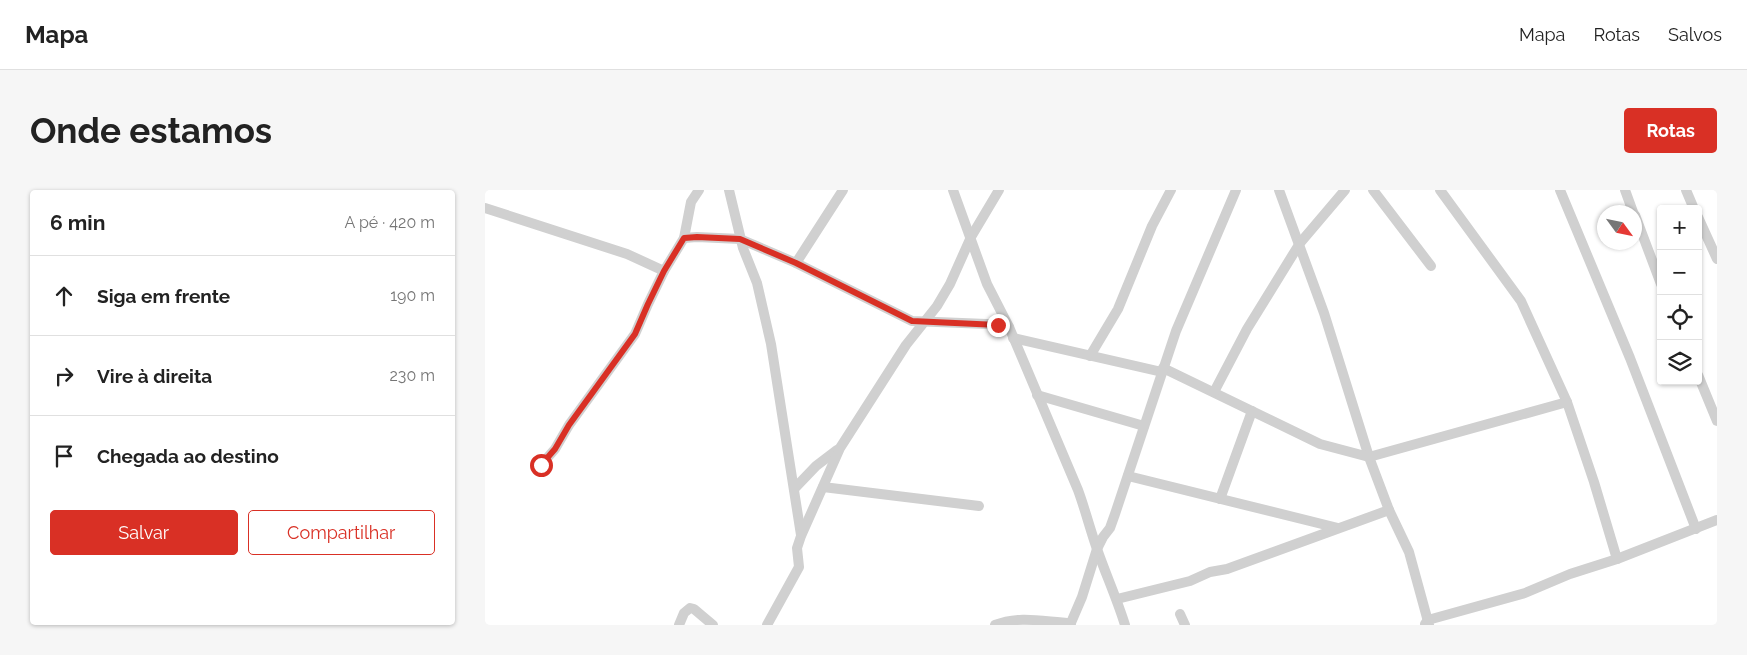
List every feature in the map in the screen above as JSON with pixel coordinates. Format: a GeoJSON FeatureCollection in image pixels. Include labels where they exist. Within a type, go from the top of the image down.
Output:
{"type":"FeatureCollection","features":[{"type":"Feature","properties":{"kind":"street"},"geometry":{"type":"LineString","coordinates":[[541,465],[555,449],[569,425],[635,334],[664,271],[684,238],[691,202],[699,190]]}},
{"type":"Feature","properties":{"kind":"street"},"geometry":{"type":"LineString","coordinates":[[729,190],[740,239],[757,282],[765,311],[801,536]]}},
{"type":"Feature","properties":{"kind":"street"},"geometry":{"type":"LineString","coordinates":[[796,263],[843,190]]}},
{"type":"Feature","properties":{"kind":"street"},"geometry":{"type":"LineString","coordinates":[[953,190],[987,284],[1009,327],[1078,490],[1125,625]]}},
{"type":"Feature","properties":{"kind":"street"},"geometry":{"type":"LineString","coordinates":[[767,625],[799,567],[797,548],[801,536],[840,448],[906,345],[937,306],[950,284],[971,237],[999,190]]}},
{"type":"Feature","properties":{"kind":"street"},"geometry":{"type":"LineString","coordinates":[[1090,356],[1118,309],[1151,226],[1171,190]]}},
{"type":"Feature","properties":{"kind":"street"},"geometry":{"type":"LineString","coordinates":[[995,625],[1025,619],[1071,624],[1082,597],[1097,549],[1110,528],[1180,322],[1236,190]]}},
{"type":"Feature","properties":{"kind":"street"},"geometry":{"type":"LineString","coordinates":[[1279,190],[1300,243],[1324,313],[1369,457],[1389,510],[1409,552],[1427,623],[1525,594],[1570,574],[1617,559],[1717,520]]}},
{"type":"Feature","properties":{"kind":"street"},"geometry":{"type":"LineString","coordinates":[[1214,392],[1247,329],[1300,243],[1345,190]]}},
{"type":"Feature","properties":{"kind":"street"},"geometry":{"type":"LineString","coordinates":[[1373,190],[1431,266]]}},
{"type":"Feature","properties":{"kind":"street"},"geometry":{"type":"LineString","coordinates":[[1440,190],[1521,301],[1567,402],[1617,559]]}},
{"type":"Feature","properties":{"kind":"street"},"geometry":{"type":"LineString","coordinates":[[1560,190],[1630,358],[1696,529]]}},
{"type":"Feature","properties":{"kind":"street"},"geometry":{"type":"LineString","coordinates":[[1625,190],[1631,205]]}},
{"type":"Feature","properties":{"kind":"street"},"geometry":{"type":"LineString","coordinates":[[1686,190],[1693,205]]}},
{"type":"Feature","properties":{"kind":"street"},"geometry":{"type":"LineString","coordinates":[[485,208],[627,254],[664,271]]}},
{"type":"Feature","properties":{"kind":"street"},"geometry":{"type":"LineString","coordinates":[[1702,226],[1717,259]]}},
{"type":"Feature","properties":{"kind":"street"},"geometry":{"type":"LineString","coordinates":[[1642,235],[1657,274]]}},
{"type":"Feature","properties":{"kind":"street"},"geometry":{"type":"LineString","coordinates":[[684,238],[740,239],[796,263],[912,321],[987,324],[1009,327]]}},
{"type":"Feature","properties":{"kind":"street"},"geometry":{"type":"LineString","coordinates":[[1013,338],[1090,356],[1163,370],[1214,392],[1319,444],[1369,457],[1567,402]]}},
{"type":"Feature","properties":{"kind":"street"},"geometry":{"type":"LineString","coordinates":[[1702,385],[1717,421]]}},
{"type":"Feature","properties":{"kind":"street"},"geometry":{"type":"LineString","coordinates":[[1037,395],[1144,426]]}},
{"type":"Feature","properties":{"kind":"street"},"geometry":{"type":"LineString","coordinates":[[1220,499],[1252,411]]}},
{"type":"Feature","properties":{"kind":"street"},"geometry":{"type":"LineString","coordinates":[[794,488],[816,466],[840,448]]}},
{"type":"Feature","properties":{"kind":"street"},"geometry":{"type":"LineString","coordinates":[[1128,476],[1339,528]]}},
{"type":"Feature","properties":{"kind":"street"},"geometry":{"type":"LineString","coordinates":[[823,487],[979,506]]}},
{"type":"Feature","properties":{"kind":"street"},"geometry":{"type":"LineString","coordinates":[[1117,599],[1190,580],[1210,572],[1227,570],[1389,510]]}},
{"type":"Feature","properties":{"kind":"street"},"geometry":{"type":"LineString","coordinates":[[679,625],[683,613],[690,608],[713,625]]}},
{"type":"Feature","properties":{"kind":"street"},"geometry":{"type":"LineString","coordinates":[[1180,614],[1185,625]]}},
{"type":"Feature","properties":{"kind":"route"},"geometry":{"type":"LineString","coordinates":[[541,465],[555,449],[569,425],[635,334],[664,271],[684,238],[740,239],[796,263],[912,321],[998,325]]}}]}
